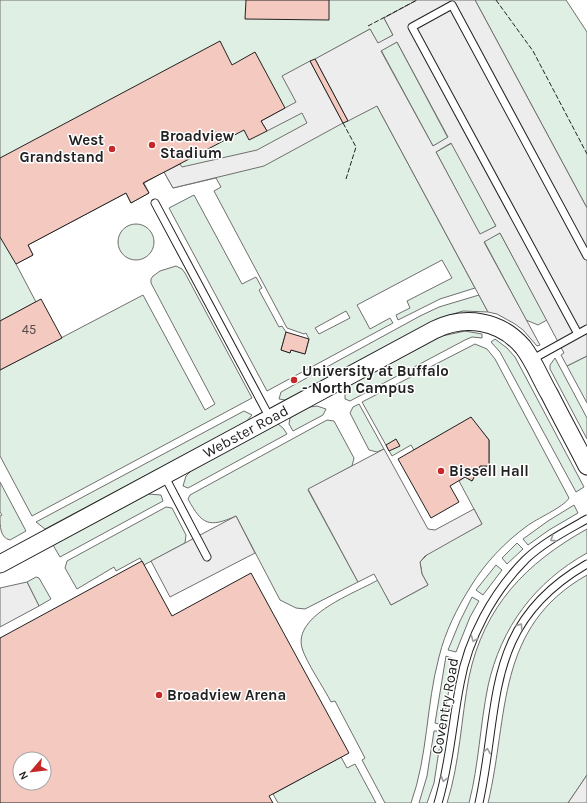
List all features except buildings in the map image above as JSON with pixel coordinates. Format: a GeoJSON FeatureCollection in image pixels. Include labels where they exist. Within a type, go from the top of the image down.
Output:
{"type":"FeatureCollection","features":[{"type":"Feature","properties":{"kind":"street","name":"Webster Road"},"geometry":{"type":"LineString","coordinates":[[1,561],[450,323],[471,321],[493,326],[514,338],[531,360],[587,466]]}},
{"type":"Feature","properties":{"kind":"lane"},"geometry":{"type":"LineString","coordinates":[[578,334],[412,27],[452,5],[587,256]]}},
{"type":"Feature","properties":{"kind":"lane"},"geometry":{"type":"LineString","coordinates":[[155,203],[270,418]]}},
{"type":"Feature","properties":{"kind":"lane"},"geometry":{"type":"LineString","coordinates":[[531,360],[587,329]]}},
{"type":"Feature","properties":{"kind":"lane"},"geometry":{"type":"LineString","coordinates":[[164,475],[207,557]]}},
{"type":"Feature","properties":{"kind":"lane","name":"Coventry Road"},"geometry":{"type":"LineString","coordinates":[[438,803],[446,772],[461,677],[477,631],[498,595],[527,559],[556,537],[587,519]]}},
{"type":"Feature","properties":{"kind":"lane"},"geometry":{"type":"LineString","coordinates":[[479,803],[498,682],[510,645],[516,632],[541,599],[556,584],[587,564]]}},
{"type":"Feature","properties":{"kind":"green space","name":"Broadview Stadium"},"geometry":{"type":"Polygon","coordinates":[[[0,0],[417,0],[384,18],[393,35],[378,44],[370,29],[316,59],[377,106],[475,288],[440,299],[398,320],[396,315],[410,308],[407,301],[452,278],[442,260],[357,305],[370,329],[390,318],[393,323],[267,391],[169,208],[194,195],[242,284],[256,277],[262,288],[259,290],[279,327],[282,326],[286,332],[281,350],[290,353],[291,350],[305,354],[309,339],[306,333],[304,334],[287,328],[214,191],[221,187],[216,178],[173,188],[164,172],[144,183],[149,193],[131,203],[126,193],[28,245],[33,255],[16,264],[36,302],[0,321],[0,0]],[[346,311],[315,328],[319,334],[350,318],[346,311]]]}},
{"type":"Feature","properties":{"kind":"green space"},"geometry":{"type":"Polygon","coordinates":[[[475,0],[566,0],[587,32],[587,208],[475,0]]]}},
{"type":"Feature","properties":{"kind":"green space"},"geometry":{"type":"Polygon","coordinates":[[[397,42],[448,138],[433,146],[381,50],[397,42]]]}},
{"type":"Feature","properties":{"kind":"green space"},"geometry":{"type":"Polygon","coordinates":[[[452,143],[496,226],[480,235],[436,152],[452,143]]]}},
{"type":"Feature","properties":{"kind":"green space"},"geometry":{"type":"Polygon","coordinates":[[[140,224],[149,229],[153,235],[153,249],[149,255],[140,260],[132,260],[123,255],[119,249],[118,238],[123,229],[129,225],[140,224]]]}},
{"type":"Feature","properties":{"kind":"green space"},"geometry":{"type":"Polygon","coordinates":[[[500,233],[547,320],[538,325],[526,320],[484,241],[500,233]]]}},
{"type":"Feature","properties":{"kind":"green space"},"geometry":{"type":"Polygon","coordinates":[[[176,266],[182,269],[185,273],[252,398],[32,516],[0,456],[0,370],[143,295],[205,410],[215,404],[151,283],[153,276],[160,271],[176,266]]]}},
{"type":"Feature","properties":{"kind":"green space"},"geometry":{"type":"Polygon","coordinates":[[[479,295],[488,312],[463,311],[437,319],[292,397],[285,400],[279,399],[281,392],[420,316],[439,307],[479,295]]]}},
{"type":"Feature","properties":{"kind":"green space"},"geometry":{"type":"Polygon","coordinates":[[[465,331],[482,334],[482,338],[472,337],[465,340],[350,401],[345,399],[345,393],[352,384],[442,336],[465,331]]]}},
{"type":"Feature","properties":{"kind":"green space"},"geometry":{"type":"Polygon","coordinates":[[[495,339],[507,348],[515,357],[584,487],[576,492],[500,352],[491,342],[495,339]]]}},
{"type":"Feature","properties":{"kind":"green space"},"geometry":{"type":"Polygon","coordinates":[[[475,344],[487,349],[495,359],[569,498],[562,505],[527,526],[503,546],[489,561],[466,594],[448,629],[439,657],[421,767],[411,803],[385,803],[362,760],[365,758],[335,701],[331,702],[304,654],[302,648],[302,636],[307,625],[316,615],[328,606],[378,580],[391,605],[428,585],[422,574],[420,562],[431,551],[482,524],[459,481],[465,477],[472,481],[480,466],[489,466],[489,440],[471,418],[414,450],[411,445],[392,456],[362,402],[475,344]]]}},
{"type":"Feature","properties":{"kind":"green space"},"geometry":{"type":"Polygon","coordinates":[[[587,356],[587,403],[567,366],[587,356]]]}},
{"type":"Feature","properties":{"kind":"green space"},"geometry":{"type":"Polygon","coordinates":[[[555,358],[587,418],[587,439],[550,369],[550,365],[555,358]]]}},
{"type":"Feature","properties":{"kind":"green space"},"geometry":{"type":"Polygon","coordinates":[[[359,404],[384,449],[377,452],[369,450],[350,413],[353,407],[359,404]]]}},
{"type":"Feature","properties":{"kind":"green space"},"geometry":{"type":"Polygon","coordinates":[[[317,406],[326,409],[323,415],[293,431],[289,424],[290,418],[310,407],[317,406]]]}},
{"type":"Feature","properties":{"kind":"green space"},"geometry":{"type":"Polygon","coordinates":[[[244,411],[252,415],[246,422],[45,529],[36,522],[244,411]]]}},
{"type":"Feature","properties":{"kind":"green space"},"geometry":{"type":"Polygon","coordinates":[[[327,420],[334,421],[354,458],[352,466],[308,490],[358,582],[305,609],[296,608],[280,600],[236,516],[219,522],[207,522],[202,519],[188,499],[190,495],[327,420]]]}},
{"type":"Feature","properties":{"kind":"green space"},"geometry":{"type":"Polygon","coordinates":[[[278,424],[287,434],[188,488],[183,486],[186,476],[192,470],[278,424]]]}},
{"type":"Feature","properties":{"kind":"green space"},"geometry":{"type":"Polygon","coordinates":[[[0,482],[26,531],[10,540],[2,534],[0,516],[2,515],[0,512],[0,482]]]}},
{"type":"Feature","properties":{"kind":"green space"},"geometry":{"type":"Polygon","coordinates":[[[148,494],[161,495],[163,501],[60,557],[53,545],[148,494]]]}},
{"type":"Feature","properties":{"kind":"green space"},"geometry":{"type":"Polygon","coordinates":[[[574,505],[578,513],[549,530],[528,545],[523,539],[548,521],[574,505]]]}},
{"type":"Feature","properties":{"kind":"green space"},"geometry":{"type":"Polygon","coordinates":[[[166,507],[172,508],[186,535],[185,543],[144,565],[140,558],[116,571],[114,567],[77,589],[65,568],[67,561],[166,507]]]}},
{"type":"Feature","properties":{"kind":"green space"},"geometry":{"type":"Polygon","coordinates":[[[587,529],[587,553],[551,578],[536,592],[511,626],[502,644],[488,686],[475,774],[469,803],[447,803],[458,756],[469,677],[476,652],[485,629],[497,608],[511,589],[527,572],[545,556],[587,529]]]}},
{"type":"Feature","properties":{"kind":"green space"},"geometry":{"type":"Polygon","coordinates":[[[517,543],[523,549],[507,564],[502,558],[517,543]]]}},
{"type":"Feature","properties":{"kind":"green space"},"geometry":{"type":"Polygon","coordinates":[[[496,565],[502,570],[483,595],[476,590],[496,565]]]}},
{"type":"Feature","properties":{"kind":"green space"},"geometry":{"type":"Polygon","coordinates":[[[587,575],[587,775],[568,803],[488,803],[495,770],[504,706],[511,676],[521,647],[536,620],[557,596],[587,575]]]}},
{"type":"Feature","properties":{"kind":"green space"},"geometry":{"type":"Polygon","coordinates":[[[36,577],[39,578],[51,599],[39,606],[27,582],[36,577]]]}},
{"type":"Feature","properties":{"kind":"green space"},"geometry":{"type":"Polygon","coordinates":[[[472,597],[479,601],[470,617],[456,652],[448,650],[460,621],[472,597]]]}},
{"type":"Feature","properties":{"kind":"green space"},"geometry":{"type":"Polygon","coordinates":[[[446,656],[454,659],[443,725],[435,723],[446,656]]]}},
{"type":"Feature","properties":{"kind":"green space"},"geometry":{"type":"Polygon","coordinates":[[[434,731],[442,731],[434,783],[427,803],[419,803],[427,776],[434,731]]]}},
{"type":"Feature","properties":{"kind":"green space"},"geometry":{"type":"Polygon","coordinates":[[[341,757],[347,768],[355,764],[376,803],[278,803],[273,794],[341,757]]]}},
{"type":"Feature","properties":{"kind":"shaded area"},"geometry":{"type":"Polygon","coordinates":[[[417,0],[475,0],[587,208],[587,356],[567,366],[561,355],[564,353],[500,233],[484,242],[540,345],[537,346],[523,330],[515,324],[497,314],[488,312],[377,106],[348,121],[315,59],[370,29],[378,43],[393,35],[384,18],[417,0]],[[397,42],[381,51],[433,146],[448,137],[397,42]],[[451,143],[436,152],[480,234],[496,226],[451,143]]]}},
{"type":"Feature","properties":{"kind":"shaded area"},"geometry":{"type":"Polygon","coordinates":[[[310,61],[343,123],[264,166],[173,188],[164,172],[180,164],[182,167],[257,150],[307,123],[302,113],[267,131],[261,121],[296,102],[282,76],[310,61]]]}},
{"type":"Feature","properties":{"kind":"shaded area"},"geometry":{"type":"Polygon","coordinates":[[[384,449],[428,529],[435,530],[474,509],[482,524],[425,556],[420,562],[422,574],[428,585],[391,605],[374,574],[358,582],[308,489],[384,449]]]}},
{"type":"Feature","properties":{"kind":"shaded area"},"geometry":{"type":"Polygon","coordinates":[[[236,516],[255,553],[170,597],[151,561],[236,516]]]}},
{"type":"Feature","properties":{"kind":"shaded area"},"geometry":{"type":"Polygon","coordinates":[[[27,582],[39,606],[0,627],[0,588],[27,582]]]}},
{"type":"Feature","properties":{"kind":"shaded area"},"geometry":{"type":"Polygon","coordinates":[[[587,775],[587,803],[568,803],[587,775]]]}},
{"type":"Feature","properties":{"kind":"fence"},"geometry":{"type":"LineString","coordinates":[[368,26],[417,0]]}},
{"type":"Feature","properties":{"kind":"fence"},"geometry":{"type":"LineString","coordinates":[[496,0],[533,51],[587,154]]}},
{"type":"Feature","properties":{"kind":"fence"},"geometry":{"type":"LineString","coordinates":[[343,123],[356,147],[346,179]]}},
{"type":"Feature","properties":{"kind":"place","name":"Broadview Stadium"},"geometry":{"type":"Point","coordinates":[152,145]}},
{"type":"Feature","properties":{"kind":"place","name":"West Grandstand"},"geometry":{"type":"Point","coordinates":[112,149]}},
{"type":"Feature","properties":{"kind":"place","name":"University at Buffalo - North Campus"},"geometry":{"type":"Point","coordinates":[294,380]}},
{"type":"Feature","properties":{"kind":"place","name":"Bissell Hall"},"geometry":{"type":"Point","coordinates":[441,471]}},
{"type":"Feature","properties":{"kind":"place","name":"Broadview Arena"},"geometry":{"type":"Point","coordinates":[159,695]}}]}
